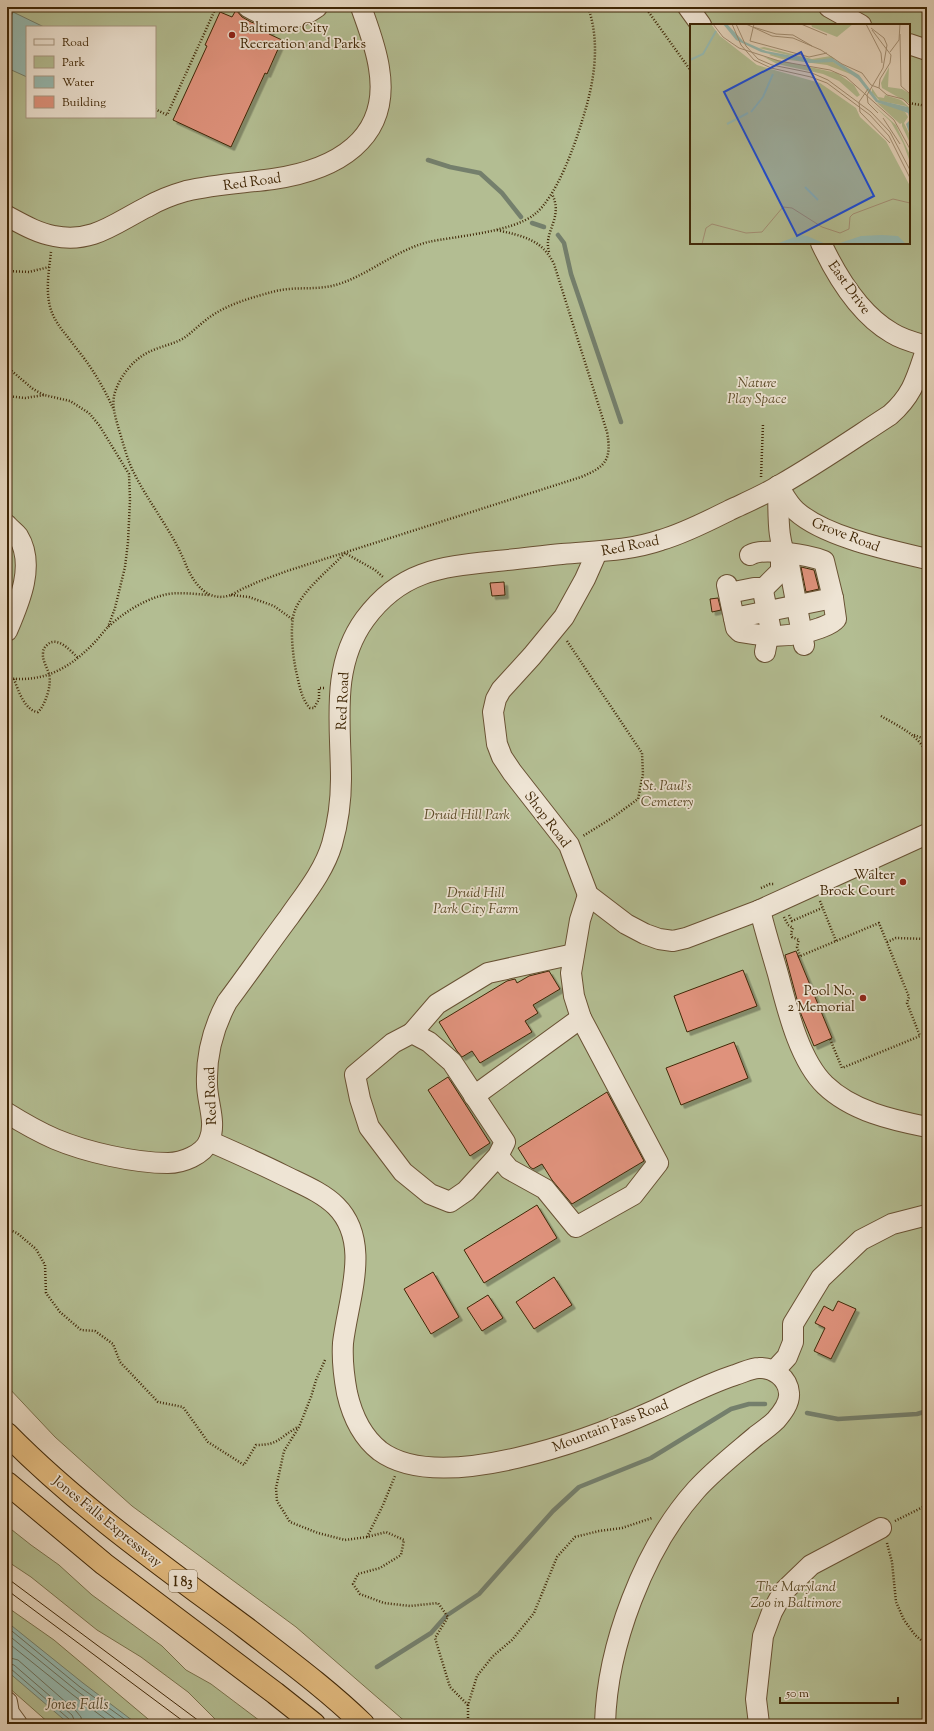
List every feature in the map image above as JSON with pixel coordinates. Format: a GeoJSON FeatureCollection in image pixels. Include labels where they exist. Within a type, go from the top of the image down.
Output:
{"type":"FeatureCollection","features":[{"type":"Feature","properties":{"kind":"highway","name":"Jones Falls Expressway"},"geometry":{"type":"LineString","coordinates":[[7,1434],[65,1488],[113,1527],[294,1664],[363,1724]]}},
{"type":"Feature","properties":{"kind":"highway","name":"I 83"},"geometry":{"type":"LineString","coordinates":[[7,1483],[104,1564],[314,1724]]}},
{"type":"Feature","properties":{"kind":"street"},"geometry":{"type":"LineString","coordinates":[[248,7],[265,16],[286,18],[305,14],[317,7]]}},
{"type":"Feature","properties":{"kind":"street","name":"Red Road"},"geometry":{"type":"LineString","coordinates":[[7,216],[39,232],[53,236],[81,238],[95,234],[166,198],[207,187],[297,174],[318,169],[335,161],[350,152],[370,129],[377,116],[380,101],[379,68],[375,50],[361,7]]}},
{"type":"Feature","properties":{"kind":"street"},"geometry":{"type":"LineString","coordinates":[[688,7],[700,24]]}},
{"type":"Feature","properties":{"kind":"street"},"geometry":{"type":"LineString","coordinates":[[829,7],[859,24]]}},
{"type":"Feature","properties":{"kind":"street"},"geometry":{"type":"LineString","coordinates":[[910,44],[927,50]]}},
{"type":"Feature","properties":{"kind":"street","name":"East Drive"},"geometry":{"type":"LineString","coordinates":[[822,244],[837,272],[864,311],[877,323],[893,334],[927,347]]}},
{"type":"Feature","properties":{"kind":"street","name":"Red Road"},"geometry":{"type":"LineString","coordinates":[[7,1113],[56,1139],[87,1150],[144,1161],[169,1163],[190,1158],[202,1150],[209,1141],[212,1122],[207,1084],[212,1034],[218,1019],[228,1002],[325,864],[332,845],[340,807],[341,782],[339,706],[344,660],[351,642],[364,621],[379,602],[394,589],[415,577],[441,568],[630,548],[662,540],[699,526],[778,486],[877,424],[902,404],[912,390],[927,347]]}},
{"type":"Feature","properties":{"kind":"street"},"geometry":{"type":"LineString","coordinates":[[778,486],[779,533],[783,553],[789,564],[803,639]]}},
{"type":"Feature","properties":{"kind":"street","name":"Grove Road"},"geometry":{"type":"LineString","coordinates":[[778,486],[789,504],[813,522],[847,537],[927,559]]}},
{"type":"Feature","properties":{"kind":"street"},"geometry":{"type":"LineString","coordinates":[[7,525],[18,536],[24,550],[26,566],[19,602],[7,631]]}},
{"type":"Feature","properties":{"kind":"street","name":"Shop Road"},"geometry":{"type":"LineString","coordinates":[[588,895],[569,845],[528,794],[502,757],[497,744],[493,712],[496,700],[501,690],[557,626],[575,599],[597,552]]}},
{"type":"Feature","properties":{"kind":"street"},"geometry":{"type":"LineString","coordinates":[[750,555],[756,553],[793,553],[824,561],[832,594],[836,619],[830,624],[803,639],[778,637],[767,644]]}},
{"type":"Feature","properties":{"kind":"street"},"geometry":{"type":"LineString","coordinates":[[767,644],[770,626],[766,601],[781,571],[783,553]]}},
{"type":"Feature","properties":{"kind":"street"},"geometry":{"type":"LineString","coordinates":[[767,644],[740,632],[736,628],[731,602],[796,602],[832,594]]}},
{"type":"Feature","properties":{"kind":"street"},"geometry":{"type":"LineString","coordinates":[[498,1156],[509,1169],[545,1189],[576,1227],[633,1195],[658,1163],[581,1018],[574,996],[571,973],[580,920],[588,895],[626,924],[659,939],[673,941],[686,938],[760,910],[927,834]]}},
{"type":"Feature","properties":{"kind":"street"},"geometry":{"type":"LineString","coordinates":[[760,910],[786,1005],[802,1048],[814,1070],[824,1084],[843,1099],[870,1112],[895,1120],[927,1127]]}},
{"type":"Feature","properties":{"kind":"street"},"geometry":{"type":"LineString","coordinates":[[412,1034],[429,1042],[452,1062],[505,1142],[498,1156],[466,1191],[450,1202],[430,1194],[403,1172],[369,1127],[360,1099],[355,1075],[393,1043],[412,1034],[437,1004],[488,973],[574,954]]}},
{"type":"Feature","properties":{"kind":"street"},"geometry":{"type":"LineString","coordinates":[[474,1096],[581,1018]]}},
{"type":"Feature","properties":{"kind":"street","name":"Mountain Pass Road"},"geometry":{"type":"LineString","coordinates":[[209,1141],[315,1190],[336,1205],[350,1223],[355,1240],[356,1267],[343,1347],[345,1379],[351,1412],[362,1433],[381,1451],[400,1461],[431,1467],[466,1468],[521,1457],[582,1439],[648,1413],[725,1378],[760,1368],[774,1371]]}},
{"type":"Feature","properties":{"kind":"street"},"geometry":{"type":"LineString","coordinates":[[605,1724],[608,1684],[626,1616],[638,1583],[656,1547],[674,1518],[696,1490],[723,1464],[776,1420],[788,1403],[790,1391],[784,1379],[774,1371],[787,1357],[793,1342],[793,1324],[821,1278],[861,1240],[892,1224],[927,1215]]}},
{"type":"Feature","properties":{"kind":"street"},"geometry":{"type":"LineString","coordinates":[[759,1724],[756,1699],[763,1636],[772,1612],[782,1592],[811,1565],[881,1528]]}},
{"type":"Feature","properties":{"kind":"street"},"geometry":{"type":"LineString","coordinates":[[7,1702],[9,1713],[17,1724]]}},
{"type":"Feature","properties":{"kind":"path"},"geometry":{"type":"LineString","coordinates":[[156,110],[167,115],[214,12],[212,7]]}},
{"type":"Feature","properties":{"kind":"path"},"geometry":{"type":"LineString","coordinates":[[113,408],[114,395],[118,384],[124,374],[140,357],[150,351],[181,340],[214,314],[225,308],[271,292],[286,289],[311,289],[333,286],[358,276],[410,248],[427,243],[497,230],[523,222],[534,215],[543,206],[552,193],[580,128],[592,88],[595,52],[591,16],[588,7]]}},
{"type":"Feature","properties":{"kind":"path"},"geometry":{"type":"LineString","coordinates":[[645,7],[690,70]]}},
{"type":"Feature","properties":{"kind":"path"},"geometry":{"type":"LineString","coordinates":[[910,102],[927,106]]}},
{"type":"Feature","properties":{"kind":"path"},"geometry":{"type":"LineString","coordinates":[[231,595],[264,579],[580,477],[601,468],[606,461],[610,446],[607,432],[554,264],[546,244],[555,218],[556,201],[552,193]]}},
{"type":"Feature","properties":{"kind":"path"},"geometry":{"type":"LineString","coordinates":[[497,230],[530,239],[540,244],[549,253]]}},
{"type":"Feature","properties":{"kind":"path"},"geometry":{"type":"LineString","coordinates":[[53,236],[49,267],[48,294],[50,309],[63,333],[92,369],[104,388],[113,408],[126,455],[134,473],[174,540],[194,582],[201,590],[210,595]]}},
{"type":"Feature","properties":{"kind":"path"},"geometry":{"type":"LineString","coordinates":[[7,271],[29,272],[49,267]]}},
{"type":"Feature","properties":{"kind":"path"},"geometry":{"type":"LineString","coordinates":[[7,367],[33,389],[44,395],[70,401],[89,413],[99,425],[128,474],[130,500],[125,567],[115,608],[108,627]]}},
{"type":"Feature","properties":{"kind":"path"},"geometry":{"type":"LineString","coordinates":[[7,396],[25,398],[44,395]]}},
{"type":"Feature","properties":{"kind":"path"},"geometry":{"type":"LineString","coordinates":[[760,496],[763,424]]}},
{"type":"Feature","properties":{"kind":"path"},"geometry":{"type":"LineString","coordinates":[[128,474],[134,473]]}},
{"type":"Feature","properties":{"kind":"path"},"geometry":{"type":"LineString","coordinates":[[345,553],[375,570],[385,579]]}},
{"type":"Feature","properties":{"kind":"path"},"geometry":{"type":"LineString","coordinates":[[341,689],[319,688],[317,705],[314,708],[310,708],[306,704],[300,689],[295,666],[292,619],[300,600],[345,553]]}},
{"type":"Feature","properties":{"kind":"path"},"geometry":{"type":"LineString","coordinates":[[7,678],[14,679],[49,675],[63,668],[78,658],[108,627],[130,610],[161,595],[175,593],[210,595],[217,597],[231,595],[249,598],[274,606],[292,619]]}},
{"type":"Feature","properties":{"kind":"path"},"geometry":{"type":"LineString","coordinates":[[557,626],[642,753],[643,774],[638,800],[569,845]]}},
{"type":"Feature","properties":{"kind":"path"},"geometry":{"type":"LineString","coordinates":[[14,679],[20,694],[29,708],[38,712],[42,708],[48,688],[49,675],[44,662],[43,653],[45,646],[49,642],[56,641],[78,658]]}},
{"type":"Feature","properties":{"kind":"path"},"geometry":{"type":"LineString","coordinates":[[881,716],[911,734],[927,740]]}},
{"type":"Feature","properties":{"kind":"path"},"geometry":{"type":"LineString","coordinates":[[911,734],[927,754]]}},
{"type":"Feature","properties":{"kind":"path"},"geometry":{"type":"LineString","coordinates":[[761,888],[770,884]]}},
{"type":"Feature","properties":{"kind":"path"},"geometry":{"type":"LineString","coordinates":[[813,886],[836,941]]}},
{"type":"Feature","properties":{"kind":"path"},"geometry":{"type":"LineString","coordinates":[[789,914],[792,921],[822,908]]}},
{"type":"Feature","properties":{"kind":"path"},"geometry":{"type":"LineString","coordinates":[[781,910],[787,923],[793,928],[791,935],[799,940],[797,947],[799,956],[879,924],[909,997],[907,1004],[920,1036],[842,1068],[830,1039]]}},
{"type":"Feature","properties":{"kind":"path"},"geometry":{"type":"LineString","coordinates":[[887,942],[896,938],[927,939]]}},
{"type":"Feature","properties":{"kind":"path"},"geometry":{"type":"LineString","coordinates":[[7,1229],[17,1233],[36,1249],[45,1265],[46,1293],[60,1312],[81,1330],[95,1331],[113,1344],[120,1362],[147,1391],[158,1402],[183,1407],[208,1442],[244,1465],[256,1445],[266,1445],[278,1442],[285,1434],[299,1427]]}},
{"type":"Feature","properties":{"kind":"path"},"geometry":{"type":"LineString","coordinates":[[343,1347],[333,1351],[323,1363],[299,1427],[284,1450],[276,1488],[277,1501],[290,1522],[318,1533],[345,1540],[367,1537],[386,1532],[404,1540],[401,1555],[380,1568],[358,1574],[353,1584],[360,1594],[384,1603],[410,1606],[438,1603],[448,1617],[435,1638],[438,1650],[450,1687],[468,1705]]}},
{"type":"Feature","properties":{"kind":"path"},"geometry":{"type":"LineString","coordinates":[[367,1537],[383,1505],[400,1461]]}},
{"type":"Feature","properties":{"kind":"path"},"geometry":{"type":"LineString","coordinates":[[927,1505],[881,1528],[892,1562],[896,1602],[904,1620],[916,1635],[927,1645]]}},
{"type":"Feature","properties":{"kind":"path"},"geometry":{"type":"LineString","coordinates":[[468,1724],[468,1705],[477,1676],[493,1656],[512,1640],[534,1613],[557,1557],[575,1537],[622,1528],[648,1521],[654,1517]]}},
{"type":"Feature","properties":{"kind":"green space","name":"Druid Hill Park"},"geometry":{"type":"Polygon","coordinates":[[[7,7],[927,7],[927,1724],[408,1724],[296,1627],[132,1506],[55,1437],[7,1386],[7,7]]]}},
{"type":"Feature","properties":{"kind":"green space"},"geometry":{"type":"Polygon","coordinates":[[[7,1526],[59,1565],[92,1595],[162,1646],[186,1670],[211,1684],[264,1724],[220,1724],[188,1692],[141,1657],[97,1630],[31,1577],[7,1561],[7,1526]]]}},
{"type":"Feature","properties":{"kind":"green space"},"geometry":{"type":"Polygon","coordinates":[[[7,1607],[54,1640],[154,1724],[97,1724],[7,1641],[7,1607]]]}},
{"type":"Feature","properties":{"kind":"green space"},"geometry":{"type":"Polygon","coordinates":[[[7,1659],[78,1724],[50,1724],[7,1686],[7,1659]]]}},
{"type":"Feature","properties":{"kind":"water"},"geometry":{"type":"Polygon","coordinates":[[[13,12],[42,26],[26,26],[26,77],[7,68],[7,25],[13,12]]]}},
{"type":"Feature","properties":{"kind":"water","name":"Jones Falls"},"geometry":{"type":"Polygon","coordinates":[[[7,1622],[137,1724],[69,1724],[7,1671],[7,1622]]]}},
{"type":"Feature","properties":{"kind":"building"},"geometry":{"type":"Polygon","coordinates":[[[236,10],[242,17],[251,22],[272,29],[269,34],[282,40],[231,147],[173,120],[207,46],[205,45],[220,12],[232,17],[236,10]]]}},
{"type":"Feature","properties":{"kind":"building"},"geometry":{"type":"Polygon","coordinates":[[[801,567],[814,570],[819,589],[806,592],[801,567]]]}},
{"type":"Feature","properties":{"kind":"building"},"geometry":{"type":"Polygon","coordinates":[[[504,582],[505,595],[492,596],[490,583],[504,582]]]}},
{"type":"Feature","properties":{"kind":"building"},"geometry":{"type":"Polygon","coordinates":[[[718,598],[721,610],[712,612],[710,599],[718,598]]]}},
{"type":"Feature","properties":{"kind":"building"},"geometry":{"type":"Polygon","coordinates":[[[796,951],[832,1038],[814,1046],[801,1014],[785,955],[796,951]]]}},
{"type":"Feature","properties":{"kind":"building"},"geometry":{"type":"Polygon","coordinates":[[[743,970],[757,1006],[687,1032],[674,996],[743,970]]]}},
{"type":"Feature","properties":{"kind":"building"},"geometry":{"type":"Polygon","coordinates":[[[549,971],[560,989],[533,1005],[538,1013],[525,1021],[532,1032],[480,1063],[472,1051],[462,1057],[439,1022],[507,981],[515,979],[517,983],[529,976],[549,971]]]}},
{"type":"Feature","properties":{"kind":"building"},"geometry":{"type":"Polygon","coordinates":[[[734,1042],[748,1078],[681,1105],[666,1068],[734,1042]]]}},
{"type":"Feature","properties":{"kind":"building"},"geometry":{"type":"Polygon","coordinates":[[[448,1077],[490,1143],[470,1156],[428,1090],[448,1077]]]}},
{"type":"Feature","properties":{"kind":"building"},"geometry":{"type":"Polygon","coordinates":[[[607,1092],[644,1161],[572,1204],[552,1180],[542,1164],[533,1169],[530,1167],[518,1148],[607,1092]]]}},
{"type":"Feature","properties":{"kind":"building"},"geometry":{"type":"Polygon","coordinates":[[[537,1205],[557,1238],[484,1283],[464,1250],[537,1205]]]}},
{"type":"Feature","properties":{"kind":"building"},"geometry":{"type":"Polygon","coordinates":[[[433,1272],[459,1317],[431,1334],[404,1289],[433,1272]]]}},
{"type":"Feature","properties":{"kind":"building"},"geometry":{"type":"Polygon","coordinates":[[[554,1277],[572,1305],[534,1329],[516,1302],[554,1277]]]}},
{"type":"Feature","properties":{"kind":"building"},"geometry":{"type":"Polygon","coordinates":[[[488,1295],[503,1318],[482,1331],[467,1308],[488,1295]]]}},
{"type":"Feature","properties":{"kind":"building"},"geometry":{"type":"Polygon","coordinates":[[[838,1301],[856,1309],[831,1359],[814,1351],[825,1328],[815,1323],[824,1306],[833,1311],[838,1301]]]}},
{"type":"Feature","properties":{"kind":"waterway"},"geometry":{"type":"LineString","coordinates":[[428,160],[450,167],[480,173],[502,193],[521,217]]}},
{"type":"Feature","properties":{"kind":"waterway"},"geometry":{"type":"LineString","coordinates":[[532,223],[544,227]]}},
{"type":"Feature","properties":{"kind":"waterway"},"geometry":{"type":"LineString","coordinates":[[558,235],[564,243],[571,274],[621,422]]}},
{"type":"Feature","properties":{"kind":"waterway"},"geometry":{"type":"LineString","coordinates":[[377,1667],[431,1633],[446,1616],[479,1594],[553,1511],[579,1487],[651,1458],[731,1409],[749,1404],[765,1404]]}},
{"type":"Feature","properties":{"kind":"waterway"},"geometry":{"type":"LineString","coordinates":[[807,1413],[838,1419],[917,1414],[927,1411]]}},
{"type":"Feature","properties":{"kind":"tram line"},"geometry":{"type":"LineString","coordinates":[[7,1578],[203,1724]]}},
{"type":"Feature","properties":{"kind":"tram line"},"geometry":{"type":"LineString","coordinates":[[7,1590],[187,1724]]}},
{"type":"Feature","properties":{"kind":"place","name":"Baltimore City Recreation and Parks"},"geometry":{"type":"Point","coordinates":[232,35]}},
{"type":"Feature","properties":{"kind":"place","name":"Walter Brock Court"},"geometry":{"type":"Point","coordinates":[903,882]}},
{"type":"Feature","properties":{"kind":"place","name":"Pool No. 2 Memorial"},"geometry":{"type":"Point","coordinates":[863,998]}},
{"type":"Feature","properties":{"kind":"park label","name":"Nature Play Space"},"geometry":{"type":"Point","coordinates":[757,390]}},
{"type":"Feature","properties":{"kind":"park label","name":"St. Paul's Cemetery"},"geometry":{"type":"Point","coordinates":[667,794]}},
{"type":"Feature","properties":{"kind":"park label","name":"Druid Hill Park City Farm"},"geometry":{"type":"Point","coordinates":[476,900]}},
{"type":"Feature","properties":{"kind":"park label","name":"The Maryland Zoo in Baltimore"},"geometry":{"type":"Point","coordinates":[796,1594]}}]}
